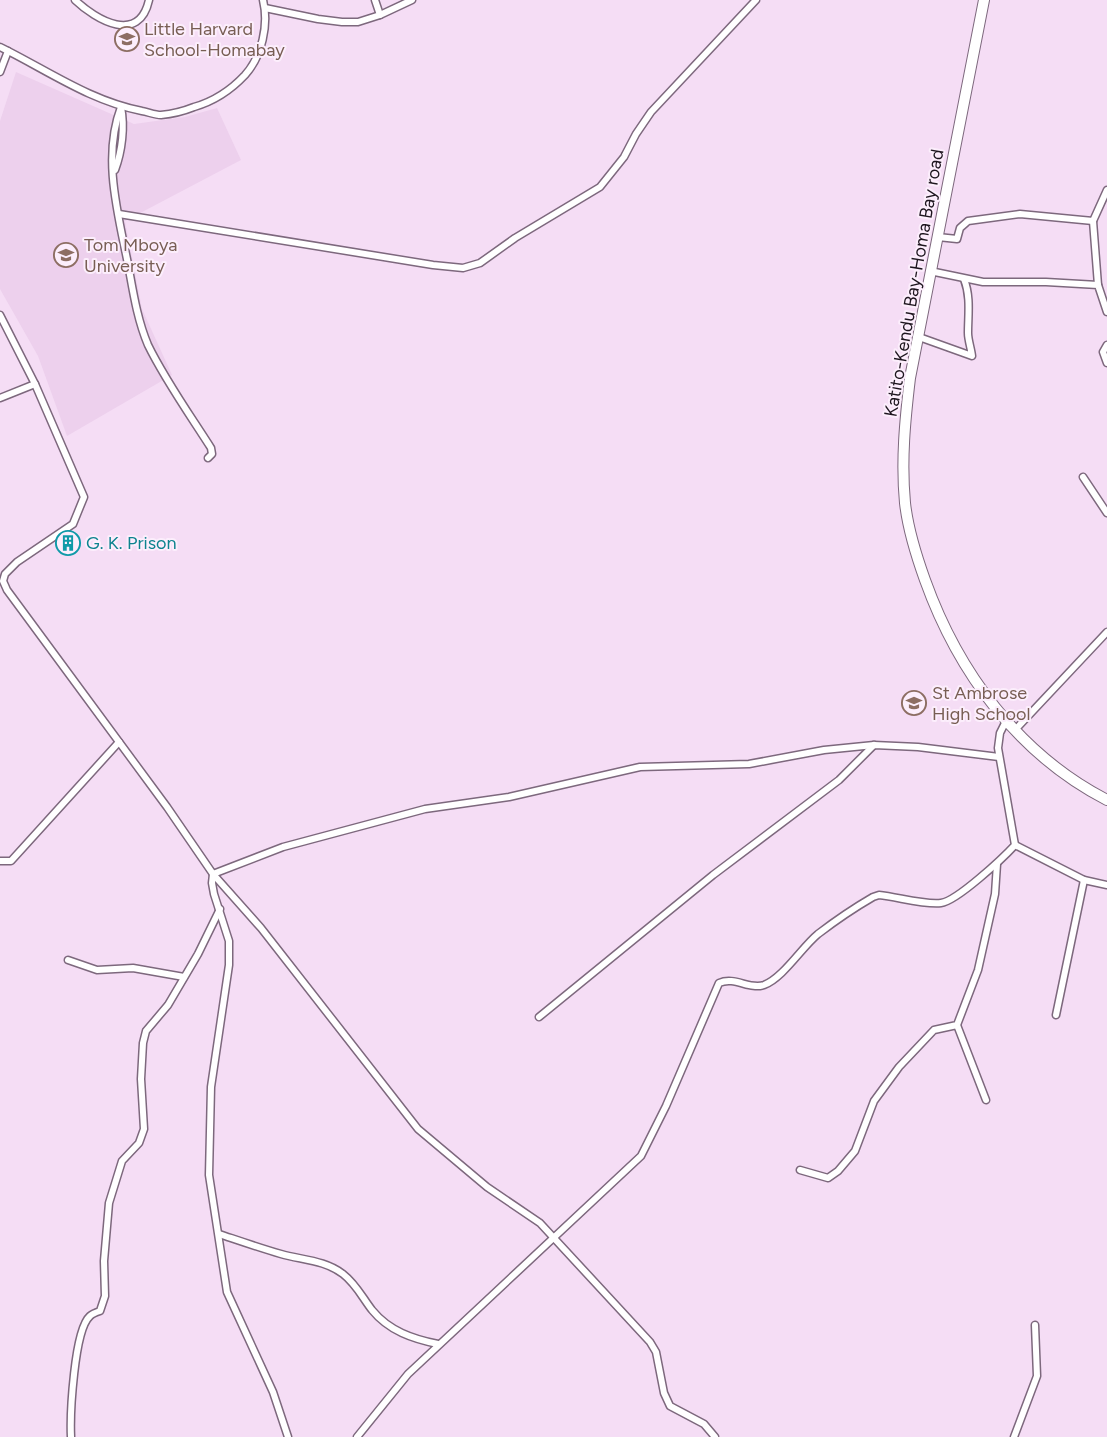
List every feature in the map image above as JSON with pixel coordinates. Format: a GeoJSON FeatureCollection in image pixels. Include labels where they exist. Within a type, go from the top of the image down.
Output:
{"type":"FeatureCollection","features":[{"type":"Feature","properties":{"kind":"highway","name":"Katito-Kendu Bay-Homa Bay road"},"geometry":{"type":"LineString","coordinates":[[984,0],[910,378],[903,451],[905,504],[912,543],[950,641],[974,680],[1014,730],[1055,765],[1107,800]]}},
{"type":"Feature","properties":{"kind":"street"},"geometry":{"type":"LineString","coordinates":[[75,0],[93,16],[116,25],[135,21],[141,17],[149,0]]}},
{"type":"Feature","properties":{"kind":"street"},"geometry":{"type":"LineString","coordinates":[[0,47],[61,81],[121,107],[160,115],[210,102],[233,89],[250,69],[259,52],[265,26],[263,0]]}},
{"type":"Feature","properties":{"kind":"street"},"geometry":{"type":"LineString","coordinates":[[375,0],[380,15]]}},
{"type":"Feature","properties":{"kind":"street"},"geometry":{"type":"LineString","coordinates":[[265,8],[318,20],[358,22],[380,15],[412,0]]}},
{"type":"Feature","properties":{"kind":"street"},"geometry":{"type":"LineString","coordinates":[[119,214],[433,265],[463,268],[480,263],[514,238],[600,187],[624,157],[636,134],[651,112],[756,0]]}},
{"type":"Feature","properties":{"kind":"street"},"geometry":{"type":"LineString","coordinates":[[0,72],[8,51]]}},
{"type":"Feature","properties":{"kind":"street"},"geometry":{"type":"LineString","coordinates":[[121,107],[117,117],[113,149],[114,197],[119,214],[137,310],[148,345],[211,448],[212,454],[208,458]]}},
{"type":"Feature","properties":{"kind":"street"},"geometry":{"type":"LineString","coordinates":[[1107,190],[1093,222],[1098,285],[1107,312]]}},
{"type":"Feature","properties":{"kind":"street"},"geometry":{"type":"LineString","coordinates":[[938,237],[957,239],[960,228],[968,221],[1020,214],[1093,222]]}},
{"type":"Feature","properties":{"kind":"street"},"geometry":{"type":"LineString","coordinates":[[930,272],[964,279],[1008,283],[1046,282],[1098,285]]}},
{"type":"Feature","properties":{"kind":"street"},"geometry":{"type":"LineString","coordinates":[[918,337],[972,356],[968,335],[968,290],[964,279]]}},
{"type":"Feature","properties":{"kind":"street"},"geometry":{"type":"LineString","coordinates":[[0,315],[35,384],[84,497],[74,524],[17,562],[5,574],[3,581],[37,632],[120,742],[213,874],[261,928],[418,1129],[487,1187],[540,1223],[650,1342],[656,1352],[662,1372],[664,1393],[670,1406],[704,1424],[715,1437]]}},
{"type":"Feature","properties":{"kind":"street"},"geometry":{"type":"LineString","coordinates":[[0,334],[7,328]]}},
{"type":"Feature","properties":{"kind":"street"},"geometry":{"type":"LineString","coordinates":[[1107,345],[1103,352],[1107,363]]}},
{"type":"Feature","properties":{"kind":"street"},"geometry":{"type":"LineString","coordinates":[[0,398],[35,384]]}},
{"type":"Feature","properties":{"kind":"street"},"geometry":{"type":"LineString","coordinates":[[1083,477],[1107,513]]}},
{"type":"Feature","properties":{"kind":"street"},"geometry":{"type":"LineString","coordinates":[[1014,730],[1107,632]]}},
{"type":"Feature","properties":{"kind":"street"},"geometry":{"type":"LineString","coordinates":[[1006,721],[998,741],[999,757],[1015,845]]}},
{"type":"Feature","properties":{"kind":"street"},"geometry":{"type":"LineString","coordinates":[[0,861],[11,861],[120,742]]}},
{"type":"Feature","properties":{"kind":"street"},"geometry":{"type":"LineString","coordinates":[[213,874],[283,846],[425,809],[509,797],[640,767],[750,764],[824,750],[874,745],[918,747],[999,757]]}},
{"type":"Feature","properties":{"kind":"street"},"geometry":{"type":"LineString","coordinates":[[539,1017],[713,875],[839,780],[874,745]]}},
{"type":"Feature","properties":{"kind":"street"},"geometry":{"type":"LineString","coordinates":[[357,1437],[408,1374],[438,1344],[632,1167],[646,1150],[719,983],[732,980],[754,986],[763,985],[773,980],[817,935],[873,897],[879,895],[943,903],[950,900],[997,864],[1015,845]]}},
{"type":"Feature","properties":{"kind":"street"},"geometry":{"type":"LineString","coordinates":[[1015,845],[1084,880],[1107,885]]}},
{"type":"Feature","properties":{"kind":"street"},"geometry":{"type":"LineString","coordinates":[[986,1100],[957,1024],[978,970],[995,894],[997,864]]}},
{"type":"Feature","properties":{"kind":"street"},"geometry":{"type":"LineString","coordinates":[[213,874],[212,882],[229,941],[229,965],[211,1087],[209,1175],[227,1292],[273,1392],[288,1437]]}},
{"type":"Feature","properties":{"kind":"street"},"geometry":{"type":"LineString","coordinates":[[1056,1015],[1084,880]]}},
{"type":"Feature","properties":{"kind":"street"},"geometry":{"type":"LineString","coordinates":[[71,1437],[70,1413],[75,1365],[84,1325],[89,1316],[100,1310],[105,1296],[104,1261],[109,1203],[122,1160],[139,1143],[144,1129],[140,1079],[146,1031],[168,1005],[198,954],[220,909]]}},
{"type":"Feature","properties":{"kind":"street"},"geometry":{"type":"LineString","coordinates":[[68,960],[97,970],[133,968],[184,977]]}},
{"type":"Feature","properties":{"kind":"street"},"geometry":{"type":"LineString","coordinates":[[800,1170],[828,1178],[838,1171],[855,1151],[874,1100],[899,1067],[934,1030],[957,1024]]}},
{"type":"Feature","properties":{"kind":"street"},"geometry":{"type":"LineString","coordinates":[[219,1234],[283,1255],[312,1259],[342,1273],[360,1291],[371,1309],[382,1321],[410,1338],[438,1344]]}},
{"type":"Feature","properties":{"kind":"street"},"geometry":{"type":"LineString","coordinates":[[1014,1437],[1037,1376],[1035,1325]]}},
{"type":"Feature","properties":{"kind":"shaded area","name":"Tom Mboya University"},"geometry":{"type":"Polygon","coordinates":[[[16,72],[134,124],[185,117],[217,108],[241,160],[125,221],[142,309],[172,375],[67,436],[38,356],[0,289],[0,121],[16,72]]]}},
{"type":"Feature","properties":{"kind":"place","name":"Little Harvard School-Homabay"},"geometry":{"type":"Point","coordinates":[127,39]}},
{"type":"Feature","properties":{"kind":"place","name":"Tom Mboya University"},"geometry":{"type":"Point","coordinates":[66,255]}},
{"type":"Feature","properties":{"kind":"place","name":"G. K. Prison"},"geometry":{"type":"Point","coordinates":[68,543]}},
{"type":"Feature","properties":{"kind":"place","name":"St Ambrose High School"},"geometry":{"type":"Point","coordinates":[914,703]}}]}
